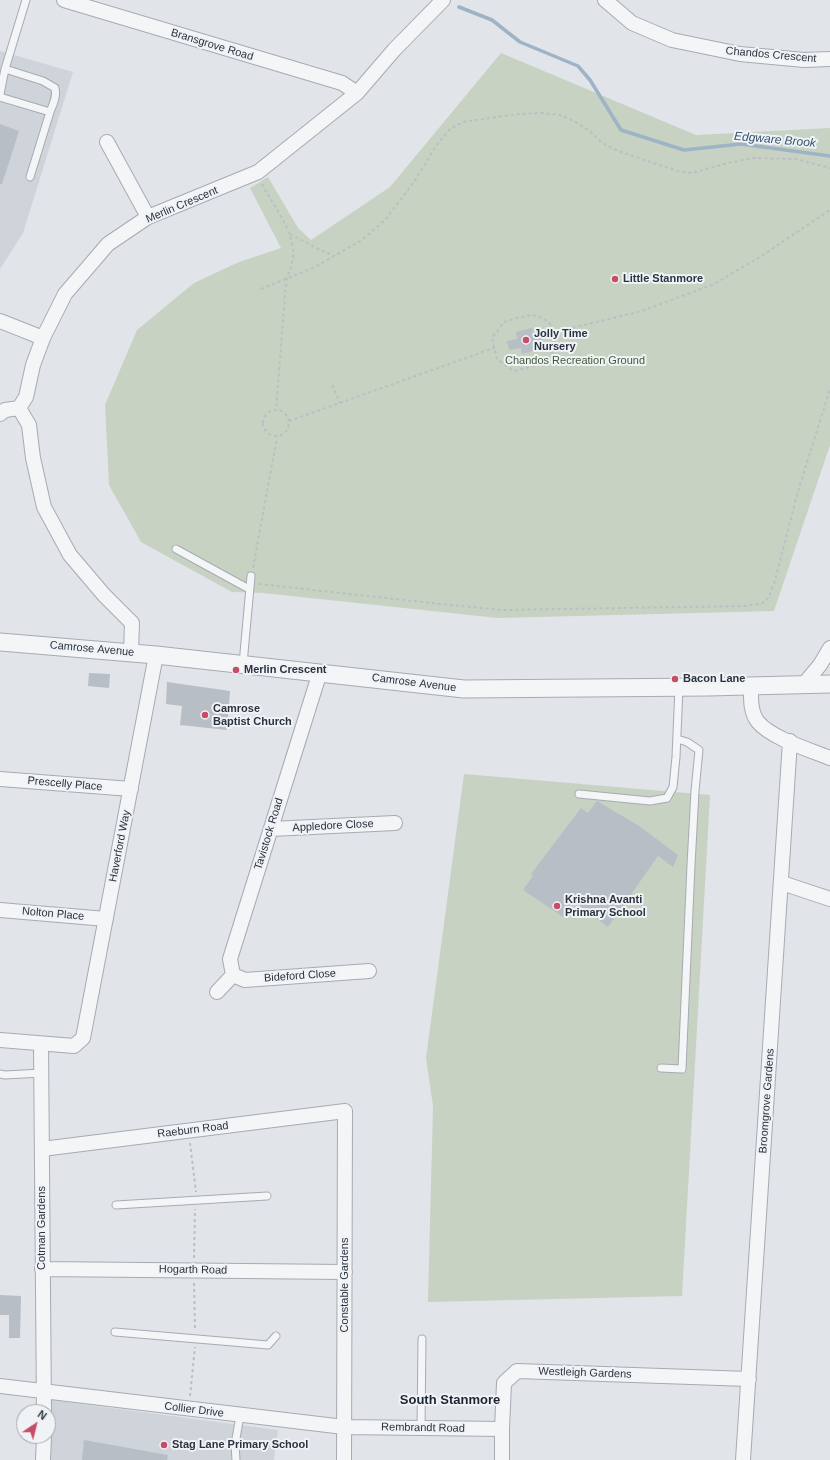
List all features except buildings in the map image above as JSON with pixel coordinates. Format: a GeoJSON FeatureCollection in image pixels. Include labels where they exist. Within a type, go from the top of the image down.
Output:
{"type":"FeatureCollection","features":[{"type":"Feature","properties":{"kind":"street","name":"Bransgrove Road"},"geometry":{"type":"LineString","coordinates":[[64,0],[342,83],[358,93]]}},
{"type":"Feature","properties":{"kind":"street","name":"Merlin Crescent"},"geometry":{"type":"LineString","coordinates":[[19,408],[26,397],[43,338],[65,294],[108,244],[148,217],[258,172],[358,93],[394,50],[443,0]]}},
{"type":"Feature","properties":{"kind":"street","name":"Chandos Crescent"},"geometry":{"type":"LineString","coordinates":[[605,0],[632,23],[672,40],[740,54],[804,60],[830,59]]}},
{"type":"Feature","properties":{"kind":"street"},"geometry":{"type":"LineString","coordinates":[[107,142],[148,217]]}},
{"type":"Feature","properties":{"kind":"street"},"geometry":{"type":"LineString","coordinates":[[0,321],[43,338]]}},
{"type":"Feature","properties":{"kind":"street"},"geometry":{"type":"LineString","coordinates":[[0,414],[5,410],[19,408],[29,425],[33,458],[44,507],[70,555],[104,595],[132,623],[131,652]]}},
{"type":"Feature","properties":{"kind":"street","name":"Camrose Avenue"},"geometry":{"type":"LineString","coordinates":[[0,642],[131,652],[464,689],[830,684]]}},
{"type":"Feature","properties":{"kind":"street"},"geometry":{"type":"LineString","coordinates":[[804,684],[820,665],[830,648]]}},
{"type":"Feature","properties":{"kind":"street","name":"Haverford Way"},"geometry":{"type":"LineString","coordinates":[[42,1044],[74,1046],[83,1038],[156,655]]}},
{"type":"Feature","properties":{"kind":"street","name":"Tavistock Road"},"geometry":{"type":"LineString","coordinates":[[233,975],[230,959],[320,672]]}},
{"type":"Feature","properties":{"kind":"street"},"geometry":{"type":"LineString","coordinates":[[751,686],[751,704],[757,721],[768,732],[830,758]]}},
{"type":"Feature","properties":{"kind":"street","name":"Broomgrove Gardens"},"geometry":{"type":"LineString","coordinates":[[743,1460],[782,883],[790,742]]}},
{"type":"Feature","properties":{"kind":"street","name":"Prescelly Place"},"geometry":{"type":"LineString","coordinates":[[0,778],[131,789]]}},
{"type":"Feature","properties":{"kind":"street","name":"Appledore Close"},"geometry":{"type":"LineString","coordinates":[[271,829],[396,823]]}},
{"type":"Feature","properties":{"kind":"street"},"geometry":{"type":"LineString","coordinates":[[782,883],[830,899]]}},
{"type":"Feature","properties":{"kind":"street","name":"Nolton Place"},"geometry":{"type":"LineString","coordinates":[[0,910],[106,919]]}},
{"type":"Feature","properties":{"kind":"street","name":"Bideford Close"},"geometry":{"type":"LineString","coordinates":[[233,975],[245,980],[369,971]]}},
{"type":"Feature","properties":{"kind":"street"},"geometry":{"type":"LineString","coordinates":[[217,992],[233,975]]}},
{"type":"Feature","properties":{"kind":"street"},"geometry":{"type":"LineString","coordinates":[[0,1040],[42,1044]]}},
{"type":"Feature","properties":{"kind":"street","name":"Cotman Gardens"},"geometry":{"type":"LineString","coordinates":[[42,1044],[42,1269],[44,1404]]}},
{"type":"Feature","properties":{"kind":"street","name":"Raeburn Road"},"geometry":{"type":"LineString","coordinates":[[42,1149],[345,1111]]}},
{"type":"Feature","properties":{"kind":"street","name":"Constable Gardens"},"geometry":{"type":"LineString","coordinates":[[344,1460],[345,1111]]}},
{"type":"Feature","properties":{"kind":"street","name":"Hogarth Road"},"geometry":{"type":"LineString","coordinates":[[42,1269],[345,1272]]}},
{"type":"Feature","properties":{"kind":"street","name":"Westleigh Gardens"},"geometry":{"type":"LineString","coordinates":[[502,1460],[504,1383],[517,1371],[749,1379]]}},
{"type":"Feature","properties":{"kind":"street","name":"Collier Drive"},"geometry":{"type":"LineString","coordinates":[[0,1386],[44,1390],[240,1416],[344,1427]]}},
{"type":"Feature","properties":{"kind":"street","name":"Rembrandt Road"},"geometry":{"type":"LineString","coordinates":[[344,1427],[502,1429]]}},
{"type":"Feature","properties":{"kind":"street"},"geometry":{"type":"LineString","coordinates":[[43,1460],[44,1444]]}},
{"type":"Feature","properties":{"kind":"lane"},"geometry":{"type":"LineString","coordinates":[[26,0],[5,69],[0,95],[50,112]]}},
{"type":"Feature","properties":{"kind":"lane"},"geometry":{"type":"LineString","coordinates":[[5,69],[43,81],[55,88],[55,98],[30,177]]}},
{"type":"Feature","properties":{"kind":"lane"},"geometry":{"type":"LineString","coordinates":[[176,549],[250,583],[243,664]]}},
{"type":"Feature","properties":{"kind":"lane"},"geometry":{"type":"LineString","coordinates":[[579,794],[650,801],[666,798],[673,787],[679,687]]}},
{"type":"Feature","properties":{"kind":"lane"},"geometry":{"type":"LineString","coordinates":[[661,1068],[682,1070],[691,858],[699,750],[687,742],[677,739]]}},
{"type":"Feature","properties":{"kind":"lane"},"geometry":{"type":"LineString","coordinates":[[0,1074],[42,1073]]}},
{"type":"Feature","properties":{"kind":"lane"},"geometry":{"type":"LineString","coordinates":[[116,1206],[267,1196]]}},
{"type":"Feature","properties":{"kind":"lane"},"geometry":{"type":"LineString","coordinates":[[115,1332],[268,1345],[276,1336]]}},
{"type":"Feature","properties":{"kind":"lane"},"geometry":{"type":"LineString","coordinates":[[421,1428],[422,1339]]}},
{"type":"Feature","properties":{"kind":"lane"},"geometry":{"type":"LineString","coordinates":[[236,1460],[235,1444],[240,1416]]}},
{"type":"Feature","properties":{"kind":"path"},"geometry":{"type":"LineString","coordinates":[[261,289],[313,268],[362,240],[385,220],[414,182],[436,146],[450,129],[463,122],[518,114],[542,113],[560,115],[574,121],[590,132],[602,143],[618,151],[676,171],[692,173],[728,163],[754,158],[796,160],[830,168]]}},
{"type":"Feature","properties":{"kind":"path"},"geometry":{"type":"LineString","coordinates":[[258,172],[260,182],[290,234],[293,248],[293,259],[287,278],[276,410]]}},
{"type":"Feature","properties":{"kind":"path"},"geometry":{"type":"LineString","coordinates":[[555,332],[642,311],[712,285],[760,257],[830,210]]}},
{"type":"Feature","properties":{"kind":"path"},"geometry":{"type":"LineString","coordinates":[[290,234],[335,256]]}},
{"type":"Feature","properties":{"kind":"path"},"geometry":{"type":"LineString","coordinates":[[532,315],[546,319],[555,332],[554,349],[546,361],[514,371],[497,359],[492,338],[504,322],[532,315]]}},
{"type":"Feature","properties":{"kind":"path"},"geometry":{"type":"LineString","coordinates":[[289,422],[494,348]]}},
{"type":"Feature","properties":{"kind":"path"},"geometry":{"type":"LineString","coordinates":[[332,385],[340,403]]}},
{"type":"Feature","properties":{"kind":"path"},"geometry":{"type":"LineString","coordinates":[[277,437],[250,583],[501,610],[746,606],[764,603],[768,598],[774,584],[801,484],[830,389]]}},
{"type":"Feature","properties":{"kind":"path"},"geometry":{"type":"LineString","coordinates":[[276,410],[285,413],[289,426],[285,433],[277,437],[272,437],[265,431],[262,422],[267,413],[276,410]]}},
{"type":"Feature","properties":{"kind":"shaded area"},"geometry":{"type":"Polygon","coordinates":[[[0,51],[73,72],[23,233],[0,269],[0,51]]]}},
{"type":"Feature","properties":{"kind":"shaded area","name":"Stag Lane Primary School"},"geometry":{"type":"Polygon","coordinates":[[[51,1400],[278,1430],[274,1460],[51,1460],[51,1444],[56,1444],[56,1404],[51,1404],[51,1400]]]}},
{"type":"Feature","properties":{"kind":"green space","name":"Chandos Recreation Ground"},"geometry":{"type":"Polygon","coordinates":[[[501,53],[696,135],[830,128],[830,445],[774,611],[498,618],[263,593],[232,592],[141,542],[109,485],[105,405],[137,330],[194,283],[239,262],[281,248],[250,188],[268,177],[298,228],[311,240],[390,187],[501,53]]]}},
{"type":"Feature","properties":{"kind":"green space"},"geometry":{"type":"Polygon","coordinates":[[[464,774],[710,795],[682,1296],[428,1302],[433,1106],[426,1058],[464,774]]]}},
{"type":"Feature","properties":{"kind":"waterway","name":"Edgware Brook"},"geometry":{"type":"LineString","coordinates":[[459,7],[492,20],[520,42],[578,66],[590,80],[621,130],[684,150],[741,144],[830,156]]}},
{"type":"Feature","properties":{"kind":"place","name":"Little Stanmore"},"geometry":{"type":"Point","coordinates":[615,279]}},
{"type":"Feature","properties":{"kind":"place","name":"Jolly Time Nursery"},"geometry":{"type":"Point","coordinates":[526,340]}},
{"type":"Feature","properties":{"kind":"place","name":"Merlin Crescent"},"geometry":{"type":"Point","coordinates":[236,670]}},
{"type":"Feature","properties":{"kind":"place","name":"Bacon Lane"},"geometry":{"type":"Point","coordinates":[675,679]}},
{"type":"Feature","properties":{"kind":"place","name":"Camrose Baptist Church"},"geometry":{"type":"Point","coordinates":[205,715]}},
{"type":"Feature","properties":{"kind":"place","name":"Krishna Avanti Primary School"},"geometry":{"type":"Point","coordinates":[557,906]}},
{"type":"Feature","properties":{"kind":"place","name":"Stag Lane Primary School"},"geometry":{"type":"Point","coordinates":[164,1445]}},
{"type":"Feature","properties":{"kind":"district","name":"South Stanmore"},"geometry":{"type":"Point","coordinates":[450,1400]}}]}
